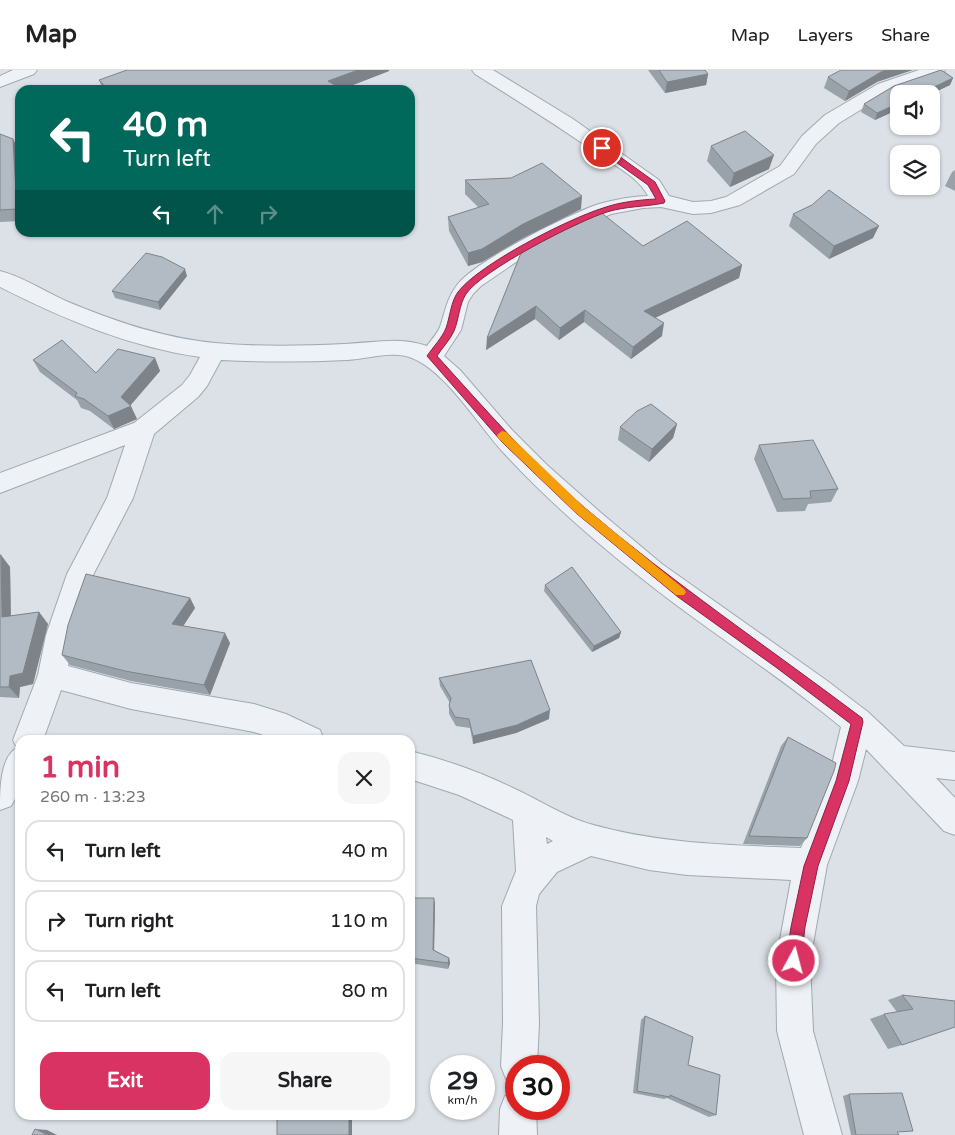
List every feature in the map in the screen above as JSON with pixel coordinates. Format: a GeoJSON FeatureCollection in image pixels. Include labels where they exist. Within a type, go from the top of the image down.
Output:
{"type":"FeatureCollection","features":[{"type":"Feature","properties":{"kind":"street"},"geometry":{"type":"LineString","coordinates":[[0,82],[28,70]]}},
{"type":"Feature","properties":{"kind":"street"},"geometry":{"type":"LineString","coordinates":[[481,70],[566,123],[636,172],[652,184],[661,201]]}},
{"type":"Feature","properties":{"kind":"street"},"geometry":{"type":"LineString","coordinates":[[432,356],[450,330],[461,294],[473,281],[512,255],[577,221],[606,210],[643,202],[661,201],[693,208],[711,207],[733,201],[787,170],[809,140],[832,119],[884,88],[936,70]]}},
{"type":"Feature","properties":{"kind":"street"},"geometry":{"type":"LineString","coordinates":[[0,278],[39,298],[123,330],[164,343],[214,352],[362,351],[392,346],[409,348],[432,356],[512,446],[580,510],[682,594],[781,664],[857,722],[896,758],[955,820]]}},
{"type":"Feature","properties":{"kind":"street"},"geometry":{"type":"LineString","coordinates":[[0,483],[143,429],[190,391],[199,380],[214,352]]}},
{"type":"Feature","properties":{"kind":"street"},"geometry":{"type":"LineString","coordinates":[[30,735],[52,675],[60,634],[80,574],[120,498],[143,429]]}},
{"type":"Feature","properties":{"kind":"street"},"geometry":{"type":"LineString","coordinates":[[52,675],[131,696],[254,718],[275,724],[299,735]]}},
{"type":"Feature","properties":{"kind":"street"},"geometry":{"type":"LineString","coordinates":[[823,1135],[795,1031],[793,1008],[794,953],[811,866],[843,781],[857,722]]}},
{"type":"Feature","properties":{"kind":"street"},"geometry":{"type":"LineString","coordinates":[[896,758],[955,766]]}},
{"type":"Feature","properties":{"kind":"street"},"geometry":{"type":"LineString","coordinates":[[415,767],[480,789],[574,835],[590,840],[649,854],[811,866]]}},
{"type":"Feature","properties":{"kind":"street"},"geometry":{"type":"LineString","coordinates":[[0,795],[15,770]]}},
{"type":"Feature","properties":{"kind":"street"},"geometry":{"type":"LineString","coordinates":[[528,812],[533,876]]}},
{"type":"Feature","properties":{"kind":"street"},"geometry":{"type":"LineString","coordinates":[[520,1055],[519,906],[526,885],[546,861],[590,840]]}},
{"type":"Feature","properties":{"kind":"street"},"geometry":{"type":"LineString","coordinates":[[518,1120],[518,1135]]}},
{"type":"Feature","properties":{"kind":"building"},"geometry":{"type":"Polygon","coordinates":[[[127,70],[358,70],[328,81],[335,85],[104,85],[99,80],[127,70]]]}},
{"type":"Feature","properties":{"kind":"building"},"geometry":{"type":"Polygon","coordinates":[[[659,70],[705,70],[708,74],[667,82],[659,70]]]}},
{"type":"Feature","properties":{"kind":"building"},"geometry":{"type":"Polygon","coordinates":[[[841,70],[887,70],[849,91],[828,77],[841,70]]]}},
{"type":"Feature","properties":{"kind":"building"},"geometry":{"type":"Polygon","coordinates":[[[941,70],[953,78],[938,85],[897,85],[941,70]]]}},
{"type":"Feature","properties":{"kind":"building"},"geometry":{"type":"Polygon","coordinates":[[[890,88],[890,107],[877,113],[864,104],[890,88]]]}},
{"type":"Feature","properties":{"kind":"building"},"geometry":{"type":"Polygon","coordinates":[[[745,131],[774,155],[734,173],[711,146],[745,131]]]}},
{"type":"Feature","properties":{"kind":"building"},"geometry":{"type":"Polygon","coordinates":[[[0,134],[13,139],[15,209],[0,210],[0,134]]]}},
{"type":"Feature","properties":{"kind":"building"},"geometry":{"type":"Polygon","coordinates":[[[542,163],[582,196],[523,224],[482,249],[468,253],[448,217],[489,204],[465,180],[511,178],[542,163]]]}},
{"type":"Feature","properties":{"kind":"building"},"geometry":{"type":"Polygon","coordinates":[[[829,190],[879,226],[834,246],[793,214],[812,205],[829,190]]]}},
{"type":"Feature","properties":{"kind":"building"},"geometry":{"type":"Polygon","coordinates":[[[598,210],[643,246],[687,221],[742,265],[644,311],[664,323],[633,347],[585,310],[560,328],[536,306],[487,338],[523,248],[598,210]]]}},
{"type":"Feature","properties":{"kind":"building"},"geometry":{"type":"Polygon","coordinates":[[[146,253],[162,257],[185,269],[158,302],[112,291],[146,253]]]}},
{"type":"Feature","properties":{"kind":"building"},"geometry":{"type":"Polygon","coordinates":[[[62,340],[96,373],[118,349],[155,358],[121,397],[131,406],[108,416],[84,399],[75,396],[77,393],[33,360],[62,340]]]}},
{"type":"Feature","properties":{"kind":"building"},"geometry":{"type":"Polygon","coordinates":[[[651,404],[677,424],[652,449],[620,427],[637,411],[651,404]]]}},
{"type":"Feature","properties":{"kind":"building"},"geometry":{"type":"Polygon","coordinates":[[[813,440],[838,489],[810,491],[811,498],[783,499],[759,445],[813,440]]]}},
{"type":"Feature","properties":{"kind":"building"},"geometry":{"type":"Polygon","coordinates":[[[0,555],[2,617],[39,612],[23,673],[10,676],[9,687],[0,687],[0,555]]]}},
{"type":"Feature","properties":{"kind":"building"},"geometry":{"type":"Polygon","coordinates":[[[572,567],[621,632],[594,646],[545,585],[572,567]]]}},
{"type":"Feature","properties":{"kind":"building"},"geometry":{"type":"Polygon","coordinates":[[[86,574],[190,598],[172,624],[225,633],[204,685],[125,671],[62,655],[68,625],[86,574]]]}},
{"type":"Feature","properties":{"kind":"building"},"geometry":{"type":"Polygon","coordinates":[[[531,660],[550,710],[517,725],[473,736],[469,719],[455,717],[449,706],[451,698],[439,678],[531,660]]]}},
{"type":"Feature","properties":{"kind":"building"},"geometry":{"type":"Polygon","coordinates":[[[788,737],[836,763],[834,771],[807,838],[749,836],[788,737]]]}},
{"type":"Feature","properties":{"kind":"building"},"geometry":{"type":"Polygon","coordinates":[[[415,898],[434,898],[433,950],[449,958],[448,963],[415,959],[415,898]]]}},
{"type":"Feature","properties":{"kind":"building"},"geometry":{"type":"Polygon","coordinates":[[[902,995],[955,1001],[955,1027],[902,1045],[884,1014],[913,1009],[902,995]]]}},
{"type":"Feature","properties":{"kind":"building"},"geometry":{"type":"Polygon","coordinates":[[[645,1016],[693,1037],[688,1065],[720,1075],[716,1115],[670,1095],[670,1097],[637,1091],[645,1016]]]}},
{"type":"Feature","properties":{"kind":"building"},"geometry":{"type":"Polygon","coordinates":[[[902,1093],[913,1131],[897,1132],[899,1135],[856,1135],[849,1094],[902,1093]]]}},
{"type":"Feature","properties":{"kind":"building"},"geometry":{"type":"Polygon","coordinates":[[[277,1120],[349,1120],[349,1135],[277,1135],[277,1120]]]}},
{"type":"Feature","properties":{"kind":"building"},"geometry":{"type":"Polygon","coordinates":[[[35,1129],[48,1135],[32,1135],[35,1129]]]}},
{"type":"Feature","properties":{"kind":"slow traffic"},"geometry":{"type":"LineString","coordinates":[[502,435],[542,476],[580,510],[680,592]]}},
{"type":"Feature","properties":{"kind":"route"},"geometry":{"type":"LineString","coordinates":[[602,148],[652,184],[661,201],[631,204],[606,210],[577,221],[512,255],[473,281],[461,294],[450,330],[432,356],[506,439],[542,476],[580,510],[682,594],[781,664],[857,722],[843,781],[811,866],[798,927],[794,961]]}}]}
